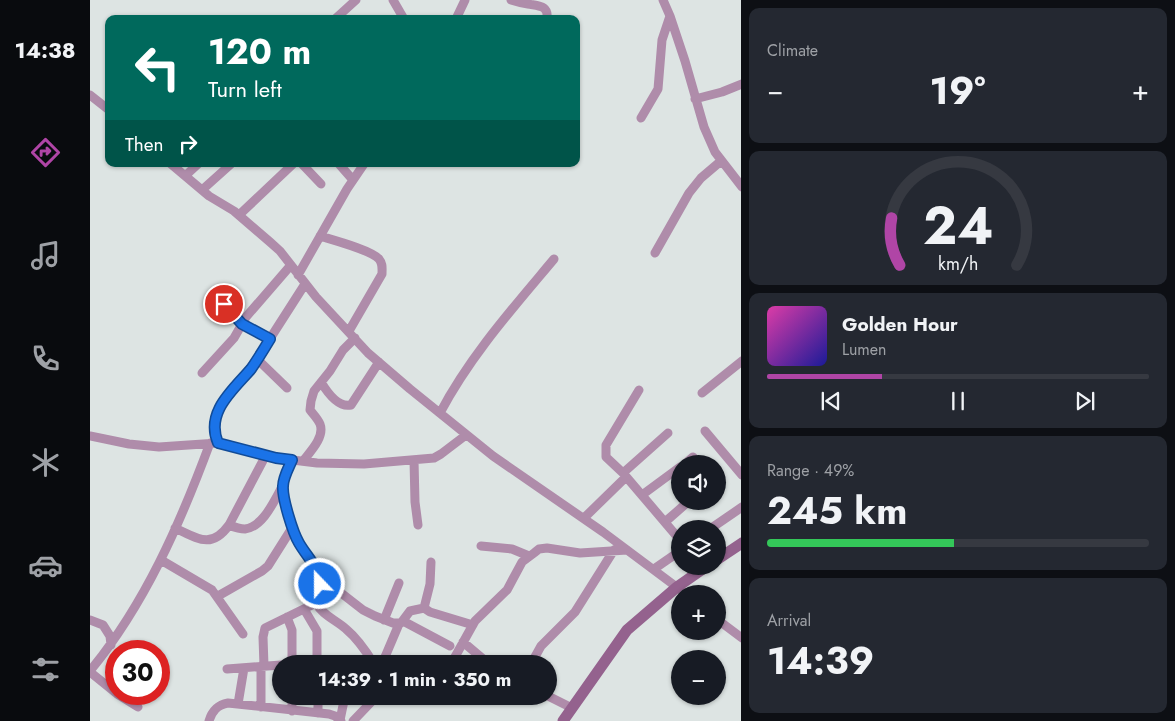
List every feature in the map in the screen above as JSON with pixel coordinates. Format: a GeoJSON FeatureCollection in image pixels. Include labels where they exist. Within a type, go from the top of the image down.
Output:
{"type":"FeatureCollection","features":[{"type":"Feature","properties":{"kind":"street"},"geometry":{"type":"LineString","coordinates":[[339,15],[356,0]]}},
{"type":"Feature","properties":{"kind":"street"},"geometry":{"type":"LineString","coordinates":[[394,0],[399,15]]}},
{"type":"Feature","properties":{"kind":"street"},"geometry":{"type":"LineString","coordinates":[[458,15],[465,0]]}},
{"type":"Feature","properties":{"kind":"street"},"geometry":{"type":"LineString","coordinates":[[511,0],[538,5],[545,8],[548,15]]}},
{"type":"Feature","properties":{"kind":"street"},"geometry":{"type":"LineString","coordinates":[[663,0],[670,16],[704,127],[721,161],[741,187]]}},
{"type":"Feature","properties":{"kind":"street"},"geometry":{"type":"LineString","coordinates":[[641,118],[658,89],[662,40],[670,16]]}},
{"type":"Feature","properties":{"kind":"street"},"geometry":{"type":"LineString","coordinates":[[695,99],[722,92],[741,84]]}},
{"type":"Feature","properties":{"kind":"street"},"geometry":{"type":"LineString","coordinates":[[90,95],[105,107]]}},
{"type":"Feature","properties":{"kind":"street"},"geometry":{"type":"LineString","coordinates":[[655,253],[689,194],[701,178],[721,161]]}},
{"type":"Feature","properties":{"kind":"street"},"geometry":{"type":"LineString","coordinates":[[174,167],[275,246],[305,284],[379,362],[493,456],[584,518],[674,585]]}},
{"type":"Feature","properties":{"kind":"street"},"geometry":{"type":"LineString","coordinates":[[185,176],[195,167]]}},
{"type":"Feature","properties":{"kind":"street"},"geometry":{"type":"LineString","coordinates":[[202,190],[228,167]]}},
{"type":"Feature","properties":{"kind":"street"},"geometry":{"type":"LineString","coordinates":[[239,216],[289,167]]}},
{"type":"Feature","properties":{"kind":"street"},"geometry":{"type":"LineString","coordinates":[[305,167],[321,184]]}},
{"type":"Feature","properties":{"kind":"street"},"geometry":{"type":"LineString","coordinates":[[342,167],[353,180]]}},
{"type":"Feature","properties":{"kind":"street"},"geometry":{"type":"LineString","coordinates":[[298,275],[362,167]]}},
{"type":"Feature","properties":{"kind":"street"},"geometry":{"type":"LineString","coordinates":[[303,462],[319,438],[321,430],[320,424],[310,407],[314,391],[352,335],[382,274],[382,265],[378,257],[366,251],[320,236]]}},
{"type":"Feature","properties":{"kind":"street"},"geometry":{"type":"LineString","coordinates":[[440,413],[456,384],[479,351],[554,259]]}},
{"type":"Feature","properties":{"kind":"street"},"geometry":{"type":"LineString","coordinates":[[202,373],[234,338],[258,302],[291,265]]}},
{"type":"Feature","properties":{"kind":"street"},"geometry":{"type":"LineString","coordinates":[[114,640],[161,560],[214,443],[214,428],[219,408],[257,359],[305,284]]}},
{"type":"Feature","properties":{"kind":"street"},"geometry":{"type":"LineString","coordinates":[[216,296],[242,324],[270,339]]}},
{"type":"Feature","properties":{"kind":"street"},"geometry":{"type":"LineString","coordinates":[[257,359],[287,388]]}},
{"type":"Feature","properties":{"kind":"street"},"geometry":{"type":"LineString","coordinates":[[702,393],[741,360]]}},
{"type":"Feature","properties":{"kind":"street"},"geometry":{"type":"LineString","coordinates":[[321,382],[330,396],[341,404],[351,405],[379,362]]}},
{"type":"Feature","properties":{"kind":"street"},"geometry":{"type":"LineString","coordinates":[[639,390],[606,445],[606,457],[671,529]]}},
{"type":"Feature","properties":{"kind":"street"},"geometry":{"type":"LineString","coordinates":[[705,431],[741,475]]}},
{"type":"Feature","properties":{"kind":"street"},"geometry":{"type":"LineString","coordinates":[[584,518],[624,475],[668,433]]}},
{"type":"Feature","properties":{"kind":"street"},"geometry":{"type":"LineString","coordinates":[[90,436],[129,444],[159,447],[214,443],[303,462],[364,464],[434,458],[466,434]]}},
{"type":"Feature","properties":{"kind":"street"},"geometry":{"type":"LineString","coordinates":[[175,528],[200,540],[208,541],[222,535],[266,455]]}},
{"type":"Feature","properties":{"kind":"street"},"geometry":{"type":"LineString","coordinates":[[229,525],[242,529],[254,525],[264,516],[282,487],[292,460]]}},
{"type":"Feature","properties":{"kind":"street"},"geometry":{"type":"LineString","coordinates":[[414,460],[415,502],[418,525]]}},
{"type":"Feature","properties":{"kind":"street"},"geometry":{"type":"LineString","coordinates":[[642,495],[671,474]]}},
{"type":"Feature","properties":{"kind":"street"},"geometry":{"type":"LineString","coordinates":[[282,487],[292,528],[299,543],[319,573],[320,584],[316,603],[321,611],[346,629],[362,644],[369,655]]}},
{"type":"Feature","properties":{"kind":"street"},"geometry":{"type":"LineString","coordinates":[[722,520],[741,506]]}},
{"type":"Feature","properties":{"kind":"street"},"geometry":{"type":"LineString","coordinates":[[665,522],[679,510]]}},
{"type":"Feature","properties":{"kind":"street"},"geometry":{"type":"LineString","coordinates":[[218,596],[268,566],[292,528]]}},
{"type":"Feature","properties":{"kind":"street"},"geometry":{"type":"LineString","coordinates":[[726,553],[741,543]]}},
{"type":"Feature","properties":{"kind":"street"},"geometry":{"type":"LineString","coordinates":[[481,546],[512,548],[529,556]]}},
{"type":"Feature","properties":{"kind":"street"},"geometry":{"type":"LineString","coordinates":[[456,655],[472,625],[507,590],[522,562],[539,549],[547,548],[580,553],[627,550]]}},
{"type":"Feature","properties":{"kind":"street"},"geometry":{"type":"LineString","coordinates":[[536,655],[541,646],[576,612],[614,550]]}},
{"type":"Feature","properties":{"kind":"street"},"geometry":{"type":"LineString","coordinates":[[654,570],[671,557]]}},
{"type":"Feature","properties":{"kind":"street"},"geometry":{"type":"LineString","coordinates":[[161,560],[206,585],[218,596],[243,634]]}},
{"type":"Feature","properties":{"kind":"street"},"geometry":{"type":"LineString","coordinates":[[424,608],[430,584],[431,562]]}},
{"type":"Feature","properties":{"kind":"street"},"geometry":{"type":"LineString","coordinates":[[686,585],[696,575]]}},
{"type":"Feature","properties":{"kind":"street"},"geometry":{"type":"LineString","coordinates":[[384,620],[399,583]]}},
{"type":"Feature","properties":{"kind":"street"},"geometry":{"type":"LineString","coordinates":[[320,584],[336,589],[363,610],[384,620],[401,622],[450,646]]}},
{"type":"Feature","properties":{"kind":"street"},"geometry":{"type":"LineString","coordinates":[[563,721],[627,630],[671,597]]}},
{"type":"Feature","properties":{"kind":"street"},"geometry":{"type":"LineString","coordinates":[[261,707],[263,632],[271,625],[316,603]]}},
{"type":"Feature","properties":{"kind":"street"},"geometry":{"type":"LineString","coordinates":[[386,655],[401,622],[410,611],[424,608],[430,612],[472,625]]}},
{"type":"Feature","properties":{"kind":"street"},"geometry":{"type":"LineString","coordinates":[[304,609],[316,631],[317,655]]}},
{"type":"Feature","properties":{"kind":"street"},"geometry":{"type":"LineString","coordinates":[[287,617],[292,630],[292,655]]}},
{"type":"Feature","properties":{"kind":"street"},"geometry":{"type":"LineString","coordinates":[[90,620],[103,625],[108,630],[110,640]]}},
{"type":"Feature","properties":{"kind":"street"},"geometry":{"type":"LineString","coordinates":[[726,626],[741,638]]}},
{"type":"Feature","properties":{"kind":"street"},"geometry":{"type":"LineString","coordinates":[[464,642],[479,655]]}},
{"type":"Feature","properties":{"kind":"street"},"geometry":{"type":"LineString","coordinates":[[105,652],[90,671],[105,683]]}},
{"type":"Feature","properties":{"kind":"street"},"geometry":{"type":"LineString","coordinates":[[226,669],[272,666]]}},
{"type":"Feature","properties":{"kind":"street"},"geometry":{"type":"LineString","coordinates":[[238,704],[244,668]]}},
{"type":"Feature","properties":{"kind":"street"},"geometry":{"type":"LineString","coordinates":[[557,700],[572,708]]}},
{"type":"Feature","properties":{"kind":"street"},"geometry":{"type":"LineString","coordinates":[[209,721],[214,710],[223,704],[318,713],[335,716],[340,720],[344,705]]}},
{"type":"Feature","properties":{"kind":"street"},"geometry":{"type":"LineString","coordinates":[[292,705],[292,710]]}},
{"type":"Feature","properties":{"kind":"street"},"geometry":{"type":"LineString","coordinates":[[318,705],[318,713]]}},
{"type":"Feature","properties":{"kind":"street"},"geometry":{"type":"LineString","coordinates":[[353,721],[368,705]]}},
{"type":"Feature","properties":{"kind":"route"},"geometry":{"type":"LineString","coordinates":[[224,304],[242,324],[270,339],[252,367],[219,408],[214,433],[218,443],[276,458],[292,460],[282,487],[283,492],[295,536],[319,573],[320,584]]}}]}
